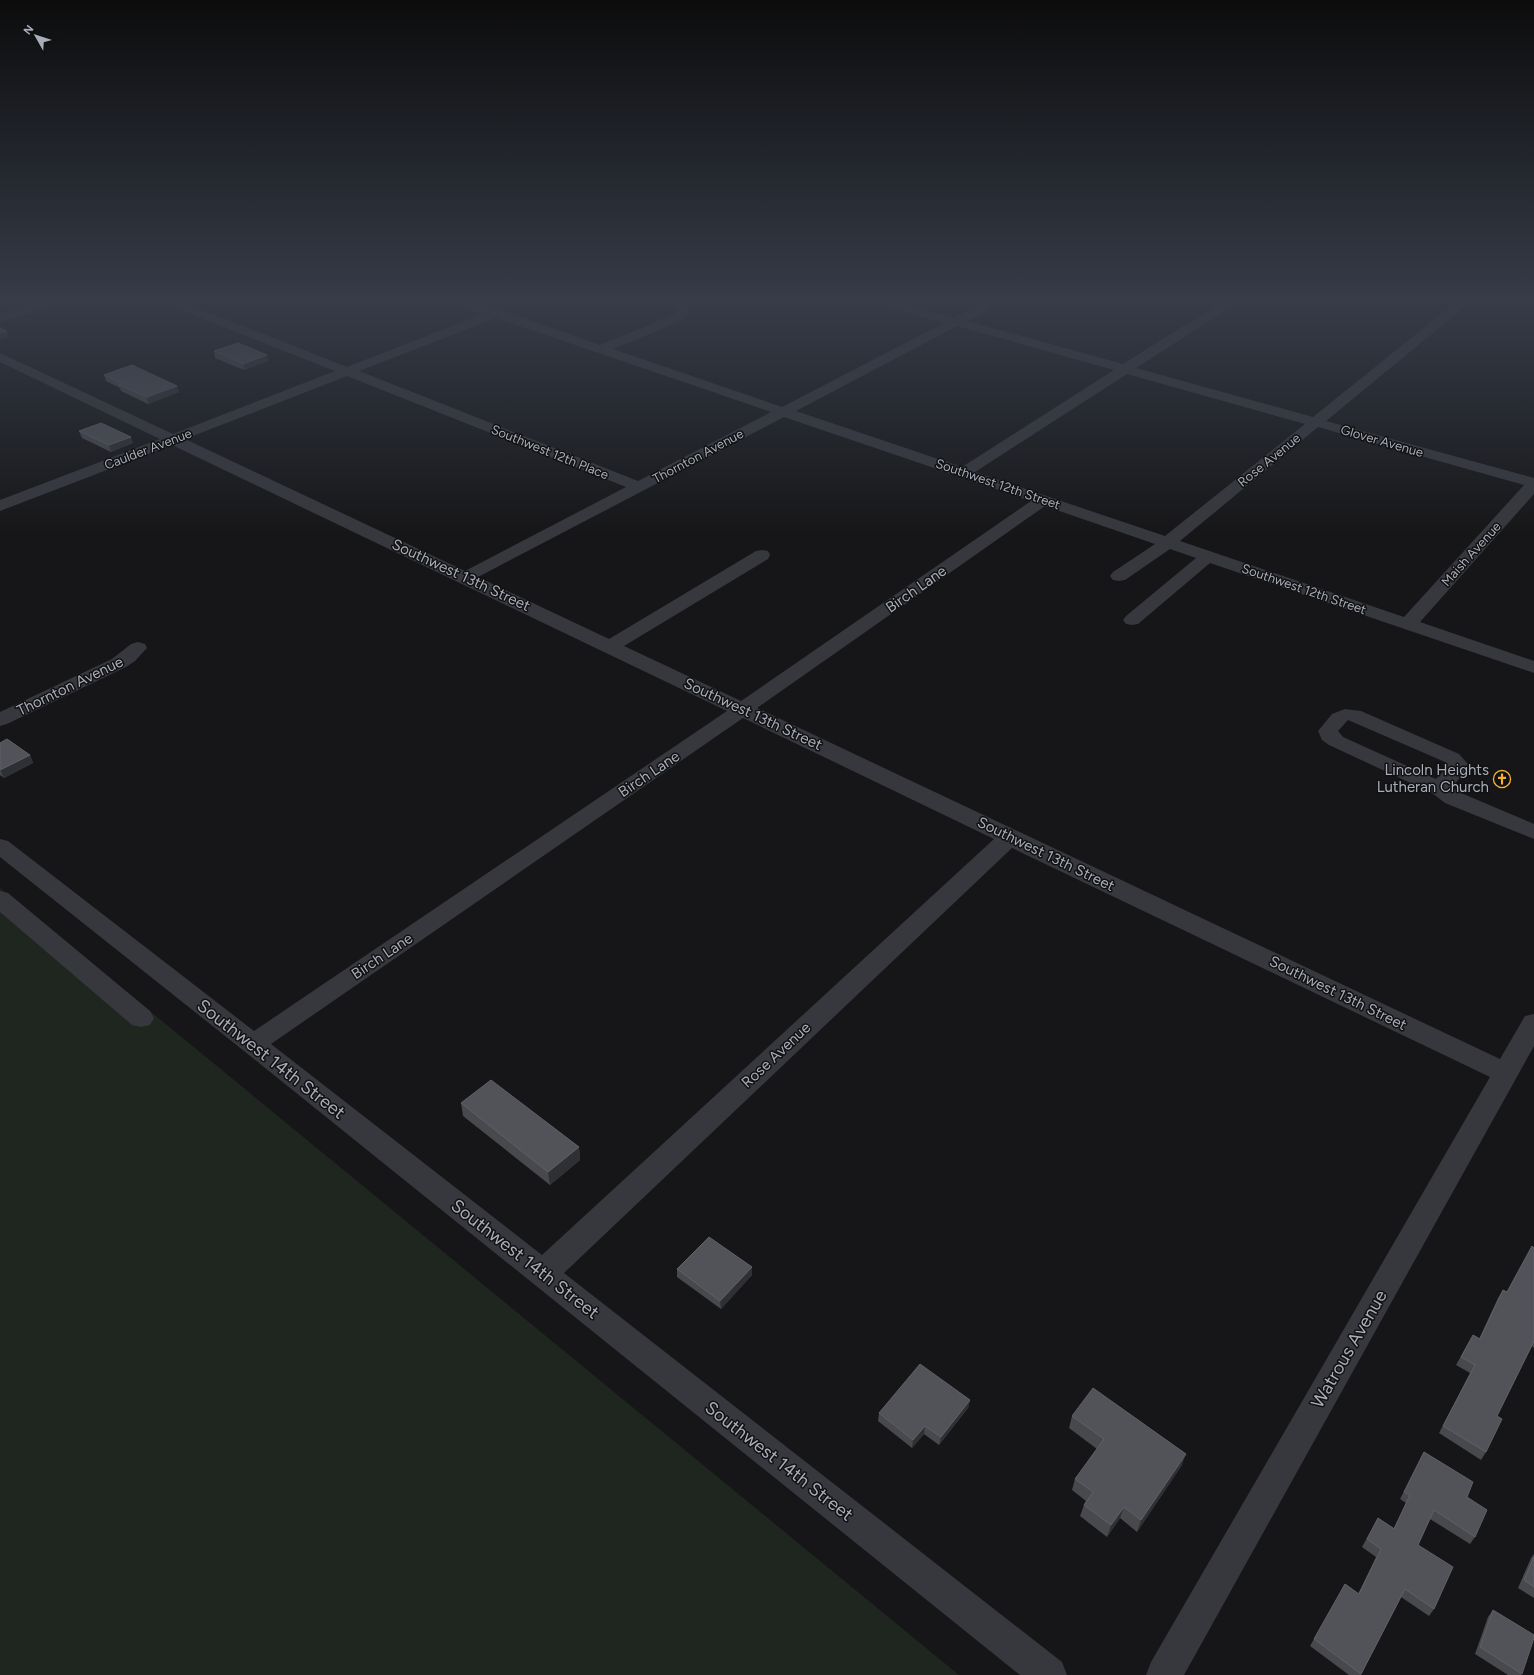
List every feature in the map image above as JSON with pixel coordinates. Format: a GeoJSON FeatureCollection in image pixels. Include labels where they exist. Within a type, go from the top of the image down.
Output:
{"type":"FeatureCollection","features":[{"type":"Feature","properties":{"kind":"street","name":"Southwest 13th Street"},"geometry":{"type":"LineString","coordinates":[[49,380],[611,646],[1506,1073]]}},
{"type":"Feature","properties":{"kind":"street","name":"Caulder Avenue"},"geometry":{"type":"LineString","coordinates":[[0,506],[324,380]]}},
{"type":"Feature","properties":{"kind":"street","name":"Southwest 12th Place"},"geometry":{"type":"LineString","coordinates":[[371,380],[638,487]]}},
{"type":"Feature","properties":{"kind":"street","name":"Southwest 12th Street"},"geometry":{"type":"LineString","coordinates":[[693,380],[1534,667]]}},
{"type":"Feature","properties":{"kind":"street","name":"Thornton Avenue"},"geometry":{"type":"LineString","coordinates":[[466,578],[844,380]]}},
{"type":"Feature","properties":{"kind":"street"},"geometry":{"type":"LineString","coordinates":[[963,473],[1107,380]]}},
{"type":"Feature","properties":{"kind":"street","name":"Glover Avenue"},"geometry":{"type":"LineString","coordinates":[[1169,380],[1534,484]]}},
{"type":"Feature","properties":{"kind":"street","name":"Rose Avenue"},"geometry":{"type":"LineString","coordinates":[[1119,576],[1168,542],[1368,380]]}},
{"type":"Feature","properties":{"kind":"street","name":"Maish Avenue"},"geometry":{"type":"LineString","coordinates":[[1408,624],[1534,484]]}},
{"type":"Feature","properties":{"kind":"street","name":"Birch Lane"},"geometry":{"type":"LineString","coordinates":[[253,1044],[743,709],[1043,500]]}},
{"type":"Feature","properties":{"kind":"street"},"geometry":{"type":"LineString","coordinates":[[611,646],[762,555]]}},
{"type":"Feature","properties":{"kind":"street"},"geometry":{"type":"LineString","coordinates":[[1132,620],[1208,556]]}},
{"type":"Feature","properties":{"kind":"street","name":"Thornton Avenue"},"geometry":{"type":"LineString","coordinates":[[0,720],[119,663],[138,648]]}},
{"type":"Feature","properties":{"kind":"street"},"geometry":{"type":"LineString","coordinates":[[1440,788],[1457,769],[1458,764],[1452,758],[1347,713],[1341,715],[1328,731],[1329,736],[1336,741],[1440,788],[1453,798],[1534,832]]}},
{"type":"Feature","properties":{"kind":"street","name":"Rose Avenue"},"geometry":{"type":"LineString","coordinates":[[543,1273],[1010,836]]}},
{"type":"Feature","properties":{"kind":"street","name":"Southwest 14th Street"},"geometry":{"type":"LineString","coordinates":[[0,846],[543,1273],[1049,1675]]}},
{"type":"Feature","properties":{"kind":"street"},"geometry":{"type":"LineString","coordinates":[[0,899],[141,1018]]}},
{"type":"Feature","properties":{"kind":"street","name":"Watrous Avenue"},"geometry":{"type":"LineString","coordinates":[[1164,1675],[1534,1023]]}},
{"type":"Feature","properties":{"kind":"shaded area"},"geometry":{"type":"Polygon","coordinates":[[[0,888],[959,1675],[0,1675],[0,888]]]}},
{"type":"Feature","properties":{"kind":"building"},"geometry":{"type":"Polygon","coordinates":[[[115,380],[165,380],[177,386],[147,397],[119,385],[123,384],[115,380]]]}},
{"type":"Feature","properties":{"kind":"building"},"geometry":{"type":"Polygon","coordinates":[[[101,423],[131,437],[109,445],[79,431],[101,423]]]}},
{"type":"Feature","properties":{"kind":"building"},"geometry":{"type":"Polygon","coordinates":[[[7,739],[30,755],[0,770],[0,743],[7,739]]]}},
{"type":"Feature","properties":{"kind":"building"},"geometry":{"type":"Polygon","coordinates":[[[491,1080],[579,1147],[548,1172],[461,1103],[491,1080]]]}},
{"type":"Feature","properties":{"kind":"building"},"geometry":{"type":"Polygon","coordinates":[[[709,1237],[752,1267],[720,1301],[677,1269],[709,1237]]]}},
{"type":"Feature","properties":{"kind":"building"},"geometry":{"type":"Polygon","coordinates":[[[1532,1246],[1534,1248],[1534,1341],[1497,1416],[1502,1419],[1486,1452],[1443,1426],[1475,1365],[1461,1357],[1473,1335],[1480,1339],[1503,1290],[1507,1292],[1532,1246]]]}},
{"type":"Feature","properties":{"kind":"building"},"geometry":{"type":"Polygon","coordinates":[[[920,1364],[970,1400],[941,1437],[925,1426],[913,1440],[879,1413],[920,1364]]]}},
{"type":"Feature","properties":{"kind":"building"},"geometry":{"type":"Polygon","coordinates":[[[1093,1388],[1186,1454],[1141,1520],[1124,1507],[1111,1525],[1084,1505],[1093,1492],[1075,1479],[1104,1439],[1072,1416],[1093,1388]]]}},
{"type":"Feature","properties":{"kind":"building"},"geometry":{"type":"Polygon","coordinates":[[[1424,1452],[1473,1482],[1467,1497],[1487,1510],[1475,1537],[1434,1510],[1418,1545],[1453,1567],[1434,1609],[1405,1589],[1361,1674],[1314,1639],[1345,1584],[1359,1594],[1381,1549],[1367,1539],[1378,1518],[1394,1529],[1410,1495],[1404,1492],[1424,1452]]]}},
{"type":"Feature","properties":{"kind":"building"},"geometry":{"type":"Polygon","coordinates":[[[1534,1557],[1534,1587],[1524,1580],[1534,1557]]]}},
{"type":"Feature","properties":{"kind":"building"},"geometry":{"type":"Polygon","coordinates":[[[1493,1610],[1534,1635],[1522,1674],[1480,1647],[1493,1610]]]}},
{"type":"Feature","properties":{"kind":"place","name":"Lincoln Heights Lutheran Church"},"geometry":{"type":"Point","coordinates":[1502,779]}}]}
